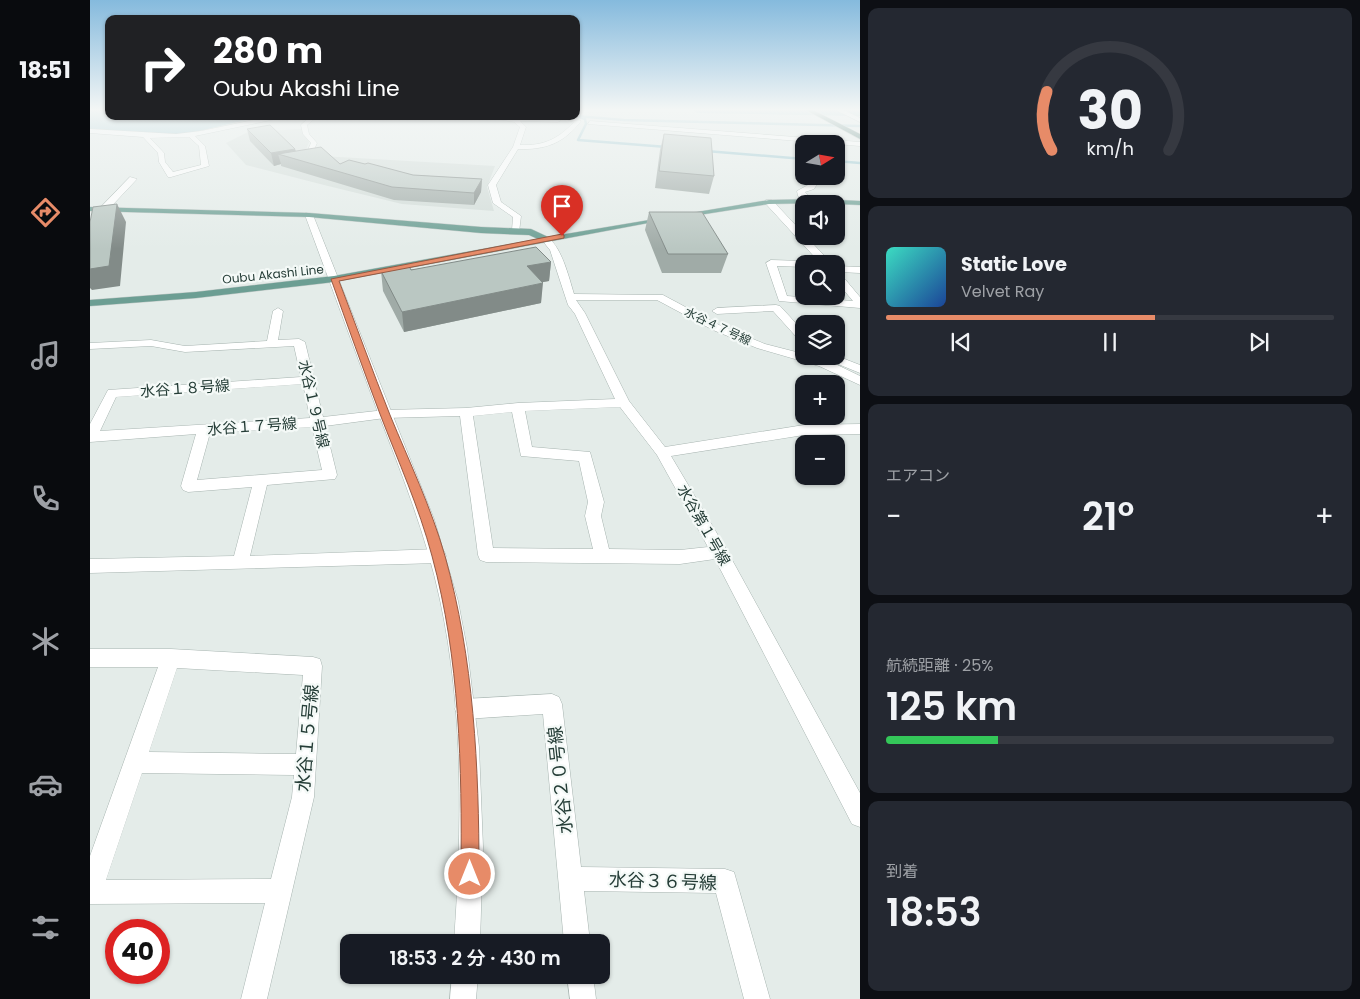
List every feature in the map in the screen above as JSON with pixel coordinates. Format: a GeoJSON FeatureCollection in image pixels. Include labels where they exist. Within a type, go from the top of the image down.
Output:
{"type":"FeatureCollection","features":[{"type":"Feature","properties":{"kind":"main road","name":"Oubu Akashi Line"},"geometry":{"type":"LineString","coordinates":[[90,303],[196,295],[334,279],[545,239],[769,202],[795,201]]}},
{"type":"Feature","properties":{"kind":"main road","name":"Oubu Akashi Line"},"geometry":{"type":"LineString","coordinates":[[845,202],[860,203]]}},
{"type":"Feature","properties":{"kind":"main road","name":"Oubu Akashi Line"},"geometry":{"type":"LineString","coordinates":[[90,210],[309,215],[481,230],[516,230],[531,232],[545,239]]}},
{"type":"Feature","properties":{"kind":"street"},"geometry":{"type":"LineString","coordinates":[[161,156],[162,162],[170,175],[205,166],[203,156]]}},
{"type":"Feature","properties":{"kind":"street"},"geometry":{"type":"LineString","coordinates":[[511,156],[492,185],[497,203],[517,216],[516,230]]}},
{"type":"Feature","properties":{"kind":"street"},"geometry":{"type":"LineString","coordinates":[[103,210],[133,179]]}},
{"type":"Feature","properties":{"kind":"street"},"geometry":{"type":"LineString","coordinates":[[802,195],[801,191],[812,185]]}},
{"type":"Feature","properties":{"kind":"street"},"geometry":{"type":"LineString","coordinates":[[769,202],[818,255]]}},
{"type":"Feature","properties":{"kind":"street"},"geometry":{"type":"LineString","coordinates":[[309,215],[385,414],[422,504],[438,556],[455,630],[465,709],[470,806],[470,908],[468,934]]}},
{"type":"Feature","properties":{"kind":"street","name":"水谷第１号線"},"geometry":{"type":"LineString","coordinates":[[545,239],[554,250],[573,305],[580,313],[623,403],[662,452],[719,552],[860,816]]}},
{"type":"Feature","properties":{"kind":"street"},"geometry":{"type":"LineString","coordinates":[[795,264],[771,264],[783,299],[795,300]]}},
{"type":"Feature","properties":{"kind":"street"},"geometry":{"type":"LineString","coordinates":[[845,269],[860,270]]}},
{"type":"Feature","properties":{"kind":"street"},"geometry":{"type":"LineString","coordinates":[[845,286],[860,305]]}},
{"type":"Feature","properties":{"kind":"street","name":"水谷４７号線"},"geometry":{"type":"LineString","coordinates":[[571,297],[660,297],[717,328],[760,346],[822,362],[860,381]]}},
{"type":"Feature","properties":{"kind":"street"},"geometry":{"type":"LineString","coordinates":[[845,304],[860,305]]}},
{"type":"Feature","properties":{"kind":"street"},"geometry":{"type":"LineString","coordinates":[[716,311],[776,308],[795,329]]}},
{"type":"Feature","properties":{"kind":"street"},"geometry":{"type":"LineString","coordinates":[[272,344],[278,311]]}},
{"type":"Feature","properties":{"kind":"street","name":"水谷１９号線"},"geometry":{"type":"LineString","coordinates":[[90,346],[151,343],[185,349],[299,342],[330,474],[188,486],[204,430]]}},
{"type":"Feature","properties":{"kind":"street"},"geometry":{"type":"LineString","coordinates":[[845,363],[860,369]]}},
{"type":"Feature","properties":{"kind":"street","name":"水谷１８号線"},"geometry":{"type":"LineString","coordinates":[[90,436],[112,393],[308,380]]}},
{"type":"Feature","properties":{"kind":"street","name":"水谷１７号線"},"geometry":{"type":"LineString","coordinates":[[90,436],[318,422],[385,414],[466,412],[518,407],[623,403]]}},
{"type":"Feature","properties":{"kind":"street"},"geometry":{"type":"LineString","coordinates":[[518,407],[526,452],[585,456],[596,502],[593,516],[602,556]]}},
{"type":"Feature","properties":{"kind":"street"},"geometry":{"type":"LineString","coordinates":[[466,412],[486,555],[680,557],[719,552]]}},
{"type":"Feature","properties":{"kind":"street"},"geometry":{"type":"LineString","coordinates":[[662,452],[804,430],[860,429]]}},
{"type":"Feature","properties":{"kind":"street"},"geometry":{"type":"LineString","coordinates":[[240,563],[261,480]]}},
{"type":"Feature","properties":{"kind":"street"},"geometry":{"type":"LineString","coordinates":[[90,566],[438,556]]}},
{"type":"Feature","properties":{"kind":"street","name":"水谷１５号線"},"geometry":{"type":"LineString","coordinates":[[90,658],[170,658],[313,666],[303,797],[254,999]]}},
{"type":"Feature","properties":{"kind":"street"},"geometry":{"type":"LineString","coordinates":[[170,658],[90,891],[280,891]]}},
{"type":"Feature","properties":{"kind":"street","name":"水谷２０号線"},"geometry":{"type":"LineString","coordinates":[[465,709],[552,704],[576,934]]}},
{"type":"Feature","properties":{"kind":"street"},"geometry":{"type":"LineString","coordinates":[[134,762],[305,765]]}},
{"type":"Feature","properties":{"kind":"street","name":"水谷３６号線"},"geometry":{"type":"LineString","coordinates":[[570,879],[724,881],[758,999]]}},
{"type":"Feature","properties":{"kind":"street"},"geometry":{"type":"LineString","coordinates":[[463,999],[464,984]]}},
{"type":"Feature","properties":{"kind":"street"},"geometry":{"type":"LineString","coordinates":[[581,984],[583,999]]}},
{"type":"Feature","properties":{"kind":"shaded area"},"geometry":{"type":"Polygon","coordinates":[[[237,156],[315,156],[495,166],[487,187],[494,211],[402,204],[246,165],[237,156]]]}},
{"type":"Feature","properties":{"kind":"building"},"geometry":{"type":"Polygon","coordinates":[[[284,156],[331,156],[340,164],[349,160],[413,175],[482,179],[474,193],[392,187],[284,156]]]}},
{"type":"Feature","properties":{"kind":"building"},"geometry":{"type":"Polygon","coordinates":[[[661,156],[712,156],[714,176],[659,171],[661,156]]]}},
{"type":"Feature","properties":{"kind":"building"},"geometry":{"type":"Polygon","coordinates":[[[117,204],[109,266],[90,269],[90,222],[93,207],[117,204]]]}},
{"type":"Feature","properties":{"kind":"building"},"geometry":{"type":"Polygon","coordinates":[[[649,212],[702,212],[728,254],[668,254],[649,212]]]}},
{"type":"Feature","properties":{"kind":"building"},"geometry":{"type":"Polygon","coordinates":[[[536,247],[551,262],[527,266],[543,283],[402,312],[381,271],[409,266],[411,270],[536,247]]]}},
{"type":"Feature","properties":{"kind":"waterway"},"geometry":{"type":"LineString","coordinates":[[763,156],[795,158]]}},
{"type":"Feature","properties":{"kind":"waterway"},"geometry":{"type":"LineString","coordinates":[[845,162],[860,163]]}},
{"type":"Feature","properties":{"kind":"route"},"geometry":{"type":"LineString","coordinates":[[470,874],[470,806],[465,709],[455,630],[438,556],[422,504],[385,414],[334,279],[562,236]]}}]}
